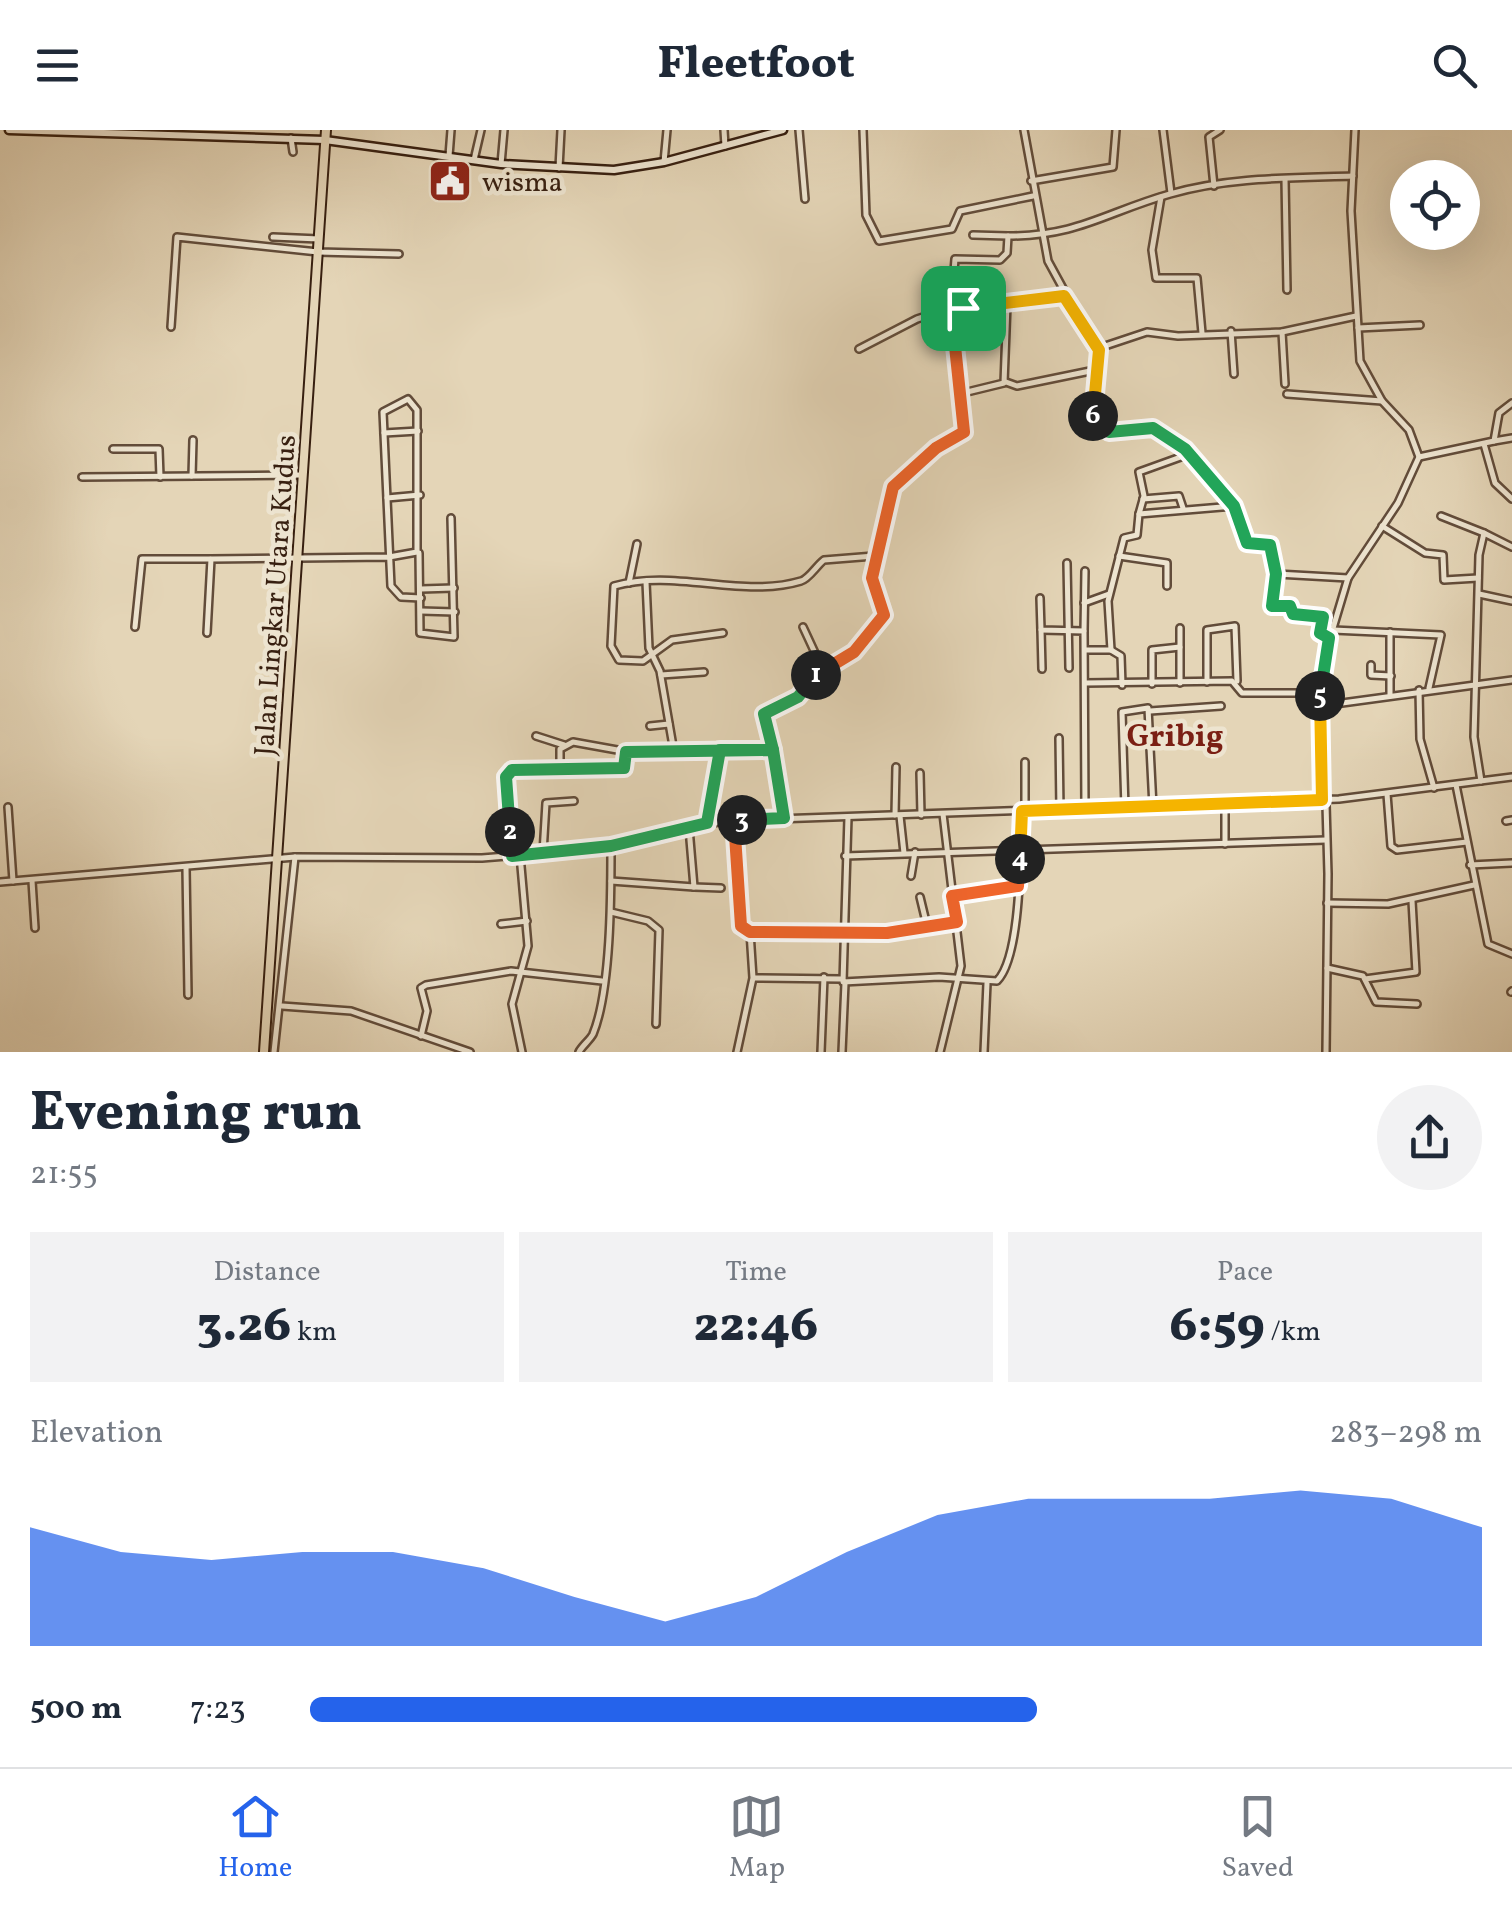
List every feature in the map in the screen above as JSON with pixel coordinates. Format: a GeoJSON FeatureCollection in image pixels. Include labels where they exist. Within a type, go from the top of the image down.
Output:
{"type":"FeatureCollection","features":[{"type":"Feature","properties":{"kind":"main road"},"geometry":{"type":"LineString","coordinates":[[9,130],[291,138],[326,135],[501,164],[614,170],[664,162],[725,146],[753,134],[783,130]]}},
{"type":"Feature","properties":{"kind":"main road","name":"Jalan Lingkar Utara Kudus"},"geometry":{"type":"LineString","coordinates":[[264,1052],[326,135]]}},
{"type":"Feature","properties":{"kind":"street"},"geometry":{"type":"LineString","coordinates":[[448,156],[451,130]]}},
{"type":"Feature","properties":{"kind":"street"},"geometry":{"type":"LineString","coordinates":[[474,160],[481,130]]}},
{"type":"Feature","properties":{"kind":"street"},"geometry":{"type":"LineString","coordinates":[[501,164],[504,130]]}},
{"type":"Feature","properties":{"kind":"street"},"geometry":{"type":"LineString","coordinates":[[559,168],[562,130]]}},
{"type":"Feature","properties":{"kind":"street"},"geometry":{"type":"LineString","coordinates":[[664,162],[667,130]]}},
{"type":"Feature","properties":{"kind":"street"},"geometry":{"type":"LineString","coordinates":[[724,130],[725,146]]}},
{"type":"Feature","properties":{"kind":"street"},"geometry":{"type":"LineString","coordinates":[[799,130],[805,199]]}},
{"type":"Feature","properties":{"kind":"street"},"geometry":{"type":"LineString","coordinates":[[863,130],[866,214],[879,240],[952,229],[960,212],[1033,196]]}},
{"type":"Feature","properties":{"kind":"street"},"geometry":{"type":"LineString","coordinates":[[1024,130],[1042,236],[1064,296],[1099,350],[1092,409],[1102,429],[1117,432],[1153,428],[1189,454],[1234,506],[1247,543],[1270,545],[1276,574],[1272,606],[1290,606],[1293,614],[1323,617],[1320,633],[1329,638]]}},
{"type":"Feature","properties":{"kind":"street"},"geometry":{"type":"LineString","coordinates":[[1031,180],[1113,167],[1116,130]]}},
{"type":"Feature","properties":{"kind":"street"},"geometry":{"type":"LineString","coordinates":[[1163,130],[1171,193]]}},
{"type":"Feature","properties":{"kind":"street"},"geometry":{"type":"LineString","coordinates":[[1214,186],[1209,137],[1220,130]]}},
{"type":"Feature","properties":{"kind":"street"},"geometry":{"type":"LineString","coordinates":[[1326,1052],[1326,840],[1320,693],[1329,638],[1348,578],[1398,504],[1418,457],[1409,430],[1382,400],[1360,361],[1356,316],[1355,130]]}},
{"type":"Feature","properties":{"kind":"street"},"geometry":{"type":"LineString","coordinates":[[291,138],[293,152]]}},
{"type":"Feature","properties":{"kind":"street"},"geometry":{"type":"LineString","coordinates":[[973,235],[1042,236],[1083,228],[1171,193],[1285,178],[1354,176]]}},
{"type":"Feature","properties":{"kind":"street"},"geometry":{"type":"LineString","coordinates":[[1285,178],[1288,290]]}},
{"type":"Feature","properties":{"kind":"street"},"geometry":{"type":"LineString","coordinates":[[1161,197],[1152,250],[1156,278],[1197,278],[1202,332]]}},
{"type":"Feature","properties":{"kind":"street"},"geometry":{"type":"LineString","coordinates":[[784,818],[764,714],[798,697],[822,668],[854,652],[884,615],[872,586],[893,487],[936,448],[962,435],[951,308],[955,259],[1000,260],[1007,253],[1008,236]]}},
{"type":"Feature","properties":{"kind":"street"},"geometry":{"type":"LineString","coordinates":[[273,237],[319,239]]}},
{"type":"Feature","properties":{"kind":"street"},"geometry":{"type":"LineString","coordinates":[[171,327],[176,238],[318,252],[399,254]]}},
{"type":"Feature","properties":{"kind":"street"},"geometry":{"type":"LineString","coordinates":[[859,349],[917,319],[951,308],[1064,296]]}},
{"type":"Feature","properties":{"kind":"street"},"geometry":{"type":"LineString","coordinates":[[958,395],[998,387],[1005,381],[1007,304]]}},
{"type":"Feature","properties":{"kind":"street"},"geometry":{"type":"LineString","coordinates":[[1099,350],[1147,332],[1178,336],[1202,332],[1282,332],[1356,316]]}},
{"type":"Feature","properties":{"kind":"street"},"geometry":{"type":"LineString","coordinates":[[1358,328],[1420,325]]}},
{"type":"Feature","properties":{"kind":"street"},"geometry":{"type":"LineString","coordinates":[[1230,331],[1234,374]]}},
{"type":"Feature","properties":{"kind":"street"},"geometry":{"type":"LineString","coordinates":[[1282,332],[1285,384]]}},
{"type":"Feature","properties":{"kind":"street"},"geometry":{"type":"LineString","coordinates":[[1005,381],[1013,387],[1094,370]]}},
{"type":"Feature","properties":{"kind":"street"},"geometry":{"type":"LineString","coordinates":[[1287,394],[1382,400]]}},
{"type":"Feature","properties":{"kind":"street"},"geometry":{"type":"LineString","coordinates":[[421,598],[401,597],[392,591],[385,408],[407,399],[416,406],[424,637],[454,637],[451,518]]}},
{"type":"Feature","properties":{"kind":"street"},"geometry":{"type":"LineString","coordinates":[[1494,441],[1500,414],[1512,403]]}},
{"type":"Feature","properties":{"kind":"street"},"geometry":{"type":"LineString","coordinates":[[384,434],[418,431]]}},
{"type":"Feature","properties":{"kind":"street"},"geometry":{"type":"LineString","coordinates":[[1418,457],[1512,438]]}},
{"type":"Feature","properties":{"kind":"street"},"geometry":{"type":"LineString","coordinates":[[192,476],[193,440]]}},
{"type":"Feature","properties":{"kind":"street"},"geometry":{"type":"LineString","coordinates":[[1484,444],[1496,483],[1512,499]]}},
{"type":"Feature","properties":{"kind":"street"},"geometry":{"type":"LineString","coordinates":[[113,450],[159,449],[160,476]]}},
{"type":"Feature","properties":{"kind":"street"},"geometry":{"type":"LineString","coordinates":[[1111,650],[1109,594],[1124,538],[1138,535],[1141,470],[1189,454]]}},
{"type":"Feature","properties":{"kind":"street"},"geometry":{"type":"LineString","coordinates":[[82,477],[305,475]]}},
{"type":"Feature","properties":{"kind":"street"},"geometry":{"type":"LineString","coordinates":[[386,498],[420,495]]}},
{"type":"Feature","properties":{"kind":"street"},"geometry":{"type":"LineString","coordinates":[[1142,500],[1179,496],[1183,508]]}},
{"type":"Feature","properties":{"kind":"street"},"geometry":{"type":"LineString","coordinates":[[1139,514],[1234,506]]}},
{"type":"Feature","properties":{"kind":"street"},"geometry":{"type":"LineString","coordinates":[[1441,516],[1512,547]]}},
{"type":"Feature","properties":{"kind":"street"},"geometry":{"type":"LineString","coordinates":[[1382,526],[1425,553],[1443,556],[1444,580],[1478,578]]}},
{"type":"Feature","properties":{"kind":"street"},"geometry":{"type":"LineString","coordinates":[[1482,781],[1474,751],[1478,578],[1484,533]]}},
{"type":"Feature","properties":{"kind":"street"},"geometry":{"type":"LineString","coordinates":[[629,583],[637,544]]}},
{"type":"Feature","properties":{"kind":"street"},"geometry":{"type":"LineString","coordinates":[[135,627],[142,558],[389,557],[418,550]]}},
{"type":"Feature","properties":{"kind":"street"},"geometry":{"type":"LineString","coordinates":[[723,633],[672,640],[652,656],[624,662],[612,654],[613,589],[629,583],[684,578],[774,587],[803,580],[824,560],[876,556]]}},
{"type":"Feature","properties":{"kind":"street"},"geometry":{"type":"LineString","coordinates":[[1119,556],[1166,564],[1167,586]]}},
{"type":"Feature","properties":{"kind":"street"},"geometry":{"type":"LineString","coordinates":[[207,633],[211,558]]}},
{"type":"Feature","properties":{"kind":"street"},"geometry":{"type":"LineString","coordinates":[[1068,563],[1070,668]]}},
{"type":"Feature","properties":{"kind":"street"},"geometry":{"type":"LineString","coordinates":[[1085,571],[1085,808]]}},
{"type":"Feature","properties":{"kind":"street"},"geometry":{"type":"LineString","coordinates":[[1276,574],[1348,578]]}},
{"type":"Feature","properties":{"kind":"street"},"geometry":{"type":"LineString","coordinates":[[646,582],[652,656],[661,674],[674,752]]}},
{"type":"Feature","properties":{"kind":"street"},"geometry":{"type":"LineString","coordinates":[[421,589],[454,588]]}},
{"type":"Feature","properties":{"kind":"street"},"geometry":{"type":"LineString","coordinates":[[1084,604],[1109,594]]}},
{"type":"Feature","properties":{"kind":"street"},"geometry":{"type":"LineString","coordinates":[[1479,594],[1512,601]]}},
{"type":"Feature","properties":{"kind":"street"},"geometry":{"type":"LineString","coordinates":[[1040,598],[1042,669]]}},
{"type":"Feature","properties":{"kind":"street"},"geometry":{"type":"LineString","coordinates":[[421,612],[455,612]]}},
{"type":"Feature","properties":{"kind":"street"},"geometry":{"type":"LineString","coordinates":[[802,626],[822,668]]}},
{"type":"Feature","properties":{"kind":"street"},"geometry":{"type":"LineString","coordinates":[[1208,682],[1207,629],[1234,626],[1236,682],[1242,693],[1320,693]]}},
{"type":"Feature","properties":{"kind":"street"},"geometry":{"type":"LineString","coordinates":[[1180,628],[1180,683]]}},
{"type":"Feature","properties":{"kind":"street"},"geometry":{"type":"LineString","coordinates":[[1041,630],[1084,631]]}},
{"type":"Feature","properties":{"kind":"street"},"geometry":{"type":"LineString","coordinates":[[1333,630],[1441,635],[1429,688]]}},
{"type":"Feature","properties":{"kind":"street"},"geometry":{"type":"LineString","coordinates":[[1390,632],[1390,694]]}},
{"type":"Feature","properties":{"kind":"street"},"geometry":{"type":"LineString","coordinates":[[1152,684],[1152,650],[1180,647]]}},
{"type":"Feature","properties":{"kind":"street"},"geometry":{"type":"LineString","coordinates":[[1084,650],[1111,650],[1122,656],[1122,685]]}},
{"type":"Feature","properties":{"kind":"street"},"geometry":{"type":"LineString","coordinates":[[1371,665],[1371,676],[1391,676]]}},
{"type":"Feature","properties":{"kind":"street"},"geometry":{"type":"LineString","coordinates":[[661,674],[704,672]]}},
{"type":"Feature","properties":{"kind":"street"},"geometry":{"type":"LineString","coordinates":[[1320,706],[1429,688],[1512,680]]}},
{"type":"Feature","properties":{"kind":"street"},"geometry":{"type":"LineString","coordinates":[[1085,683],[1236,682]]}},
{"type":"Feature","properties":{"kind":"street"},"geometry":{"type":"LineString","coordinates":[[1419,690],[1420,739],[1434,788]]}},
{"type":"Feature","properties":{"kind":"street"},"geometry":{"type":"LineString","coordinates":[[1125,808],[1122,712],[1222,706]]}},
{"type":"Feature","properties":{"kind":"street"},"geometry":{"type":"LineString","coordinates":[[1150,711],[1153,806]]}},
{"type":"Feature","properties":{"kind":"street"},"geometry":{"type":"LineString","coordinates":[[650,726],[669,724]]}},
{"type":"Feature","properties":{"kind":"street"},"geometry":{"type":"LineString","coordinates":[[536,736],[562,749],[579,742],[626,752],[773,750]]}},
{"type":"Feature","properties":{"kind":"street"},"geometry":{"type":"LineString","coordinates":[[1059,738],[1060,810]]}},
{"type":"Feature","properties":{"kind":"street"},"geometry":{"type":"LineString","coordinates":[[560,768],[562,749]]}},
{"type":"Feature","properties":{"kind":"street"},"geometry":{"type":"LineString","coordinates":[[707,823],[720,750]]}},
{"type":"Feature","properties":{"kind":"street"},"geometry":{"type":"LineString","coordinates":[[512,856],[508,772],[624,768],[626,752]]}},
{"type":"Feature","properties":{"kind":"street"},"geometry":{"type":"LineString","coordinates":[[754,978],[824,977],[843,981],[939,977],[997,981],[1005,971],[1018,886],[1025,762]]}},
{"type":"Feature","properties":{"kind":"street"},"geometry":{"type":"LineString","coordinates":[[896,767],[904,853]]}},
{"type":"Feature","properties":{"kind":"street"},"geometry":{"type":"LineString","coordinates":[[920,773],[920,815]]}},
{"type":"Feature","properties":{"kind":"street"},"geometry":{"type":"LineString","coordinates":[[0,882],[295,857],[512,856],[611,846],[734,820],[1322,800],[1512,777]]}},
{"type":"Feature","properties":{"kind":"street"},"geometry":{"type":"LineString","coordinates":[[1456,785],[1490,948],[1512,954]]}},
{"type":"Feature","properties":{"kind":"street"},"geometry":{"type":"LineString","coordinates":[[1387,794],[1391,846],[1397,850],[1466,842]]}},
{"type":"Feature","properties":{"kind":"street"},"geometry":{"type":"LineString","coordinates":[[543,853],[546,802],[574,801]]}},
{"type":"Feature","properties":{"kind":"street"},"geometry":{"type":"LineString","coordinates":[[1225,804],[1226,844]]}},
{"type":"Feature","properties":{"kind":"street"},"geometry":{"type":"LineString","coordinates":[[8,808],[13,881]]}},
{"type":"Feature","properties":{"kind":"street"},"geometry":{"type":"LineString","coordinates":[[940,1052],[961,966],[944,814]]}},
{"type":"Feature","properties":{"kind":"street"},"geometry":{"type":"LineString","coordinates":[[842,1052],[848,816]]}},
{"type":"Feature","properties":{"kind":"street"},"geometry":{"type":"LineString","coordinates":[[734,820],[741,925],[750,932],[848,934],[957,922]]}},
{"type":"Feature","properties":{"kind":"street"},"geometry":{"type":"LineString","coordinates":[[688,828],[694,887]]}},
{"type":"Feature","properties":{"kind":"street"},"geometry":{"type":"LineString","coordinates":[[845,856],[1326,840]]}},
{"type":"Feature","properties":{"kind":"street"},"geometry":{"type":"LineString","coordinates":[[578,1052],[592,1036],[602,981],[611,912],[611,846]]}},
{"type":"Feature","properties":{"kind":"street"},"geometry":{"type":"LineString","coordinates":[[911,876],[915,852]]}},
{"type":"Feature","properties":{"kind":"street"},"geometry":{"type":"LineString","coordinates":[[520,854],[527,921],[522,970],[512,1000],[522,1052]]}},
{"type":"Feature","properties":{"kind":"street"},"geometry":{"type":"LineString","coordinates":[[274,1052],[282,1006],[295,857]]}},
{"type":"Feature","properties":{"kind":"street"},"geometry":{"type":"LineString","coordinates":[[1470,865],[1512,862]]}},
{"type":"Feature","properties":{"kind":"street"},"geometry":{"type":"LineString","coordinates":[[186,868],[188,995]]}},
{"type":"Feature","properties":{"kind":"street"},"geometry":{"type":"LineString","coordinates":[[32,881],[35,928]]}},
{"type":"Feature","properties":{"kind":"street"},"geometry":{"type":"LineString","coordinates":[[611,881],[721,888]]}},
{"type":"Feature","properties":{"kind":"street"},"geometry":{"type":"LineString","coordinates":[[1327,903],[1412,901],[1474,885]]}},
{"type":"Feature","properties":{"kind":"street"},"geometry":{"type":"LineString","coordinates":[[952,896],[1018,886]]}},
{"type":"Feature","properties":{"kind":"street"},"geometry":{"type":"LineString","coordinates":[[920,897],[927,926]]}},
{"type":"Feature","properties":{"kind":"street"},"geometry":{"type":"LineString","coordinates":[[1327,968],[1364,978],[1416,972],[1412,901]]}},
{"type":"Feature","properties":{"kind":"street"},"geometry":{"type":"LineString","coordinates":[[611,912],[648,920],[658,930],[656,1024]]}},
{"type":"Feature","properties":{"kind":"street"},"geometry":{"type":"LineString","coordinates":[[501,924],[527,921]]}},
{"type":"Feature","properties":{"kind":"street"},"geometry":{"type":"LineString","coordinates":[[738,1052],[754,978],[750,932]]}},
{"type":"Feature","properties":{"kind":"street"},"geometry":{"type":"LineString","coordinates":[[421,1036],[427,1011],[422,986],[522,970],[602,981]]}},
{"type":"Feature","properties":{"kind":"street"},"geometry":{"type":"LineString","coordinates":[[821,1052],[824,977]]}},
{"type":"Feature","properties":{"kind":"street"},"geometry":{"type":"LineString","coordinates":[[1364,978],[1372,1000],[1417,1004]]}},
{"type":"Feature","properties":{"kind":"street"},"geometry":{"type":"LineString","coordinates":[[984,1052],[987,982]]}},
{"type":"Feature","properties":{"kind":"street"},"geometry":{"type":"LineString","coordinates":[[282,1006],[351,1011],[470,1052]]}},
{"type":"Feature","properties":{"kind":"place","name":"wisma"},"geometry":{"type":"Point","coordinates":[450,181]}},
{"type":"Feature","properties":{"kind":"district","name":"Gribig"},"geometry":{"type":"Point","coordinates":[1175,735]}},
{"type":"Feature","properties":{"kind":"route"},"geometry":{"type":"LineString","coordinates":[[963,308],[951,308],[964,432],[936,448],[893,487],[872,578],[884,615],[854,652],[822,668],[798,697],[764,714],[773,750],[758,750],[739,750],[720,750],[706,806],[707,823],[611,846],[512,856],[506,777],[512,770],[624,768],[626,752],[645,755],[657,752],[720,750],[748,750],[758,750],[773,750],[784,818],[734,820],[742,928],[750,932],[887,933],[957,922],[952,896],[1018,886],[1022,811],[1322,800],[1320,676],[1329,638],[1320,633],[1323,617],[1293,614],[1290,606],[1272,606],[1276,574],[1272,548],[1264,542],[1247,543],[1234,506],[1185,449],[1163,439],[1153,428],[1109,432],[1098,425],[1092,409],[1099,350],[1064,296],[963,308]]}}]}
